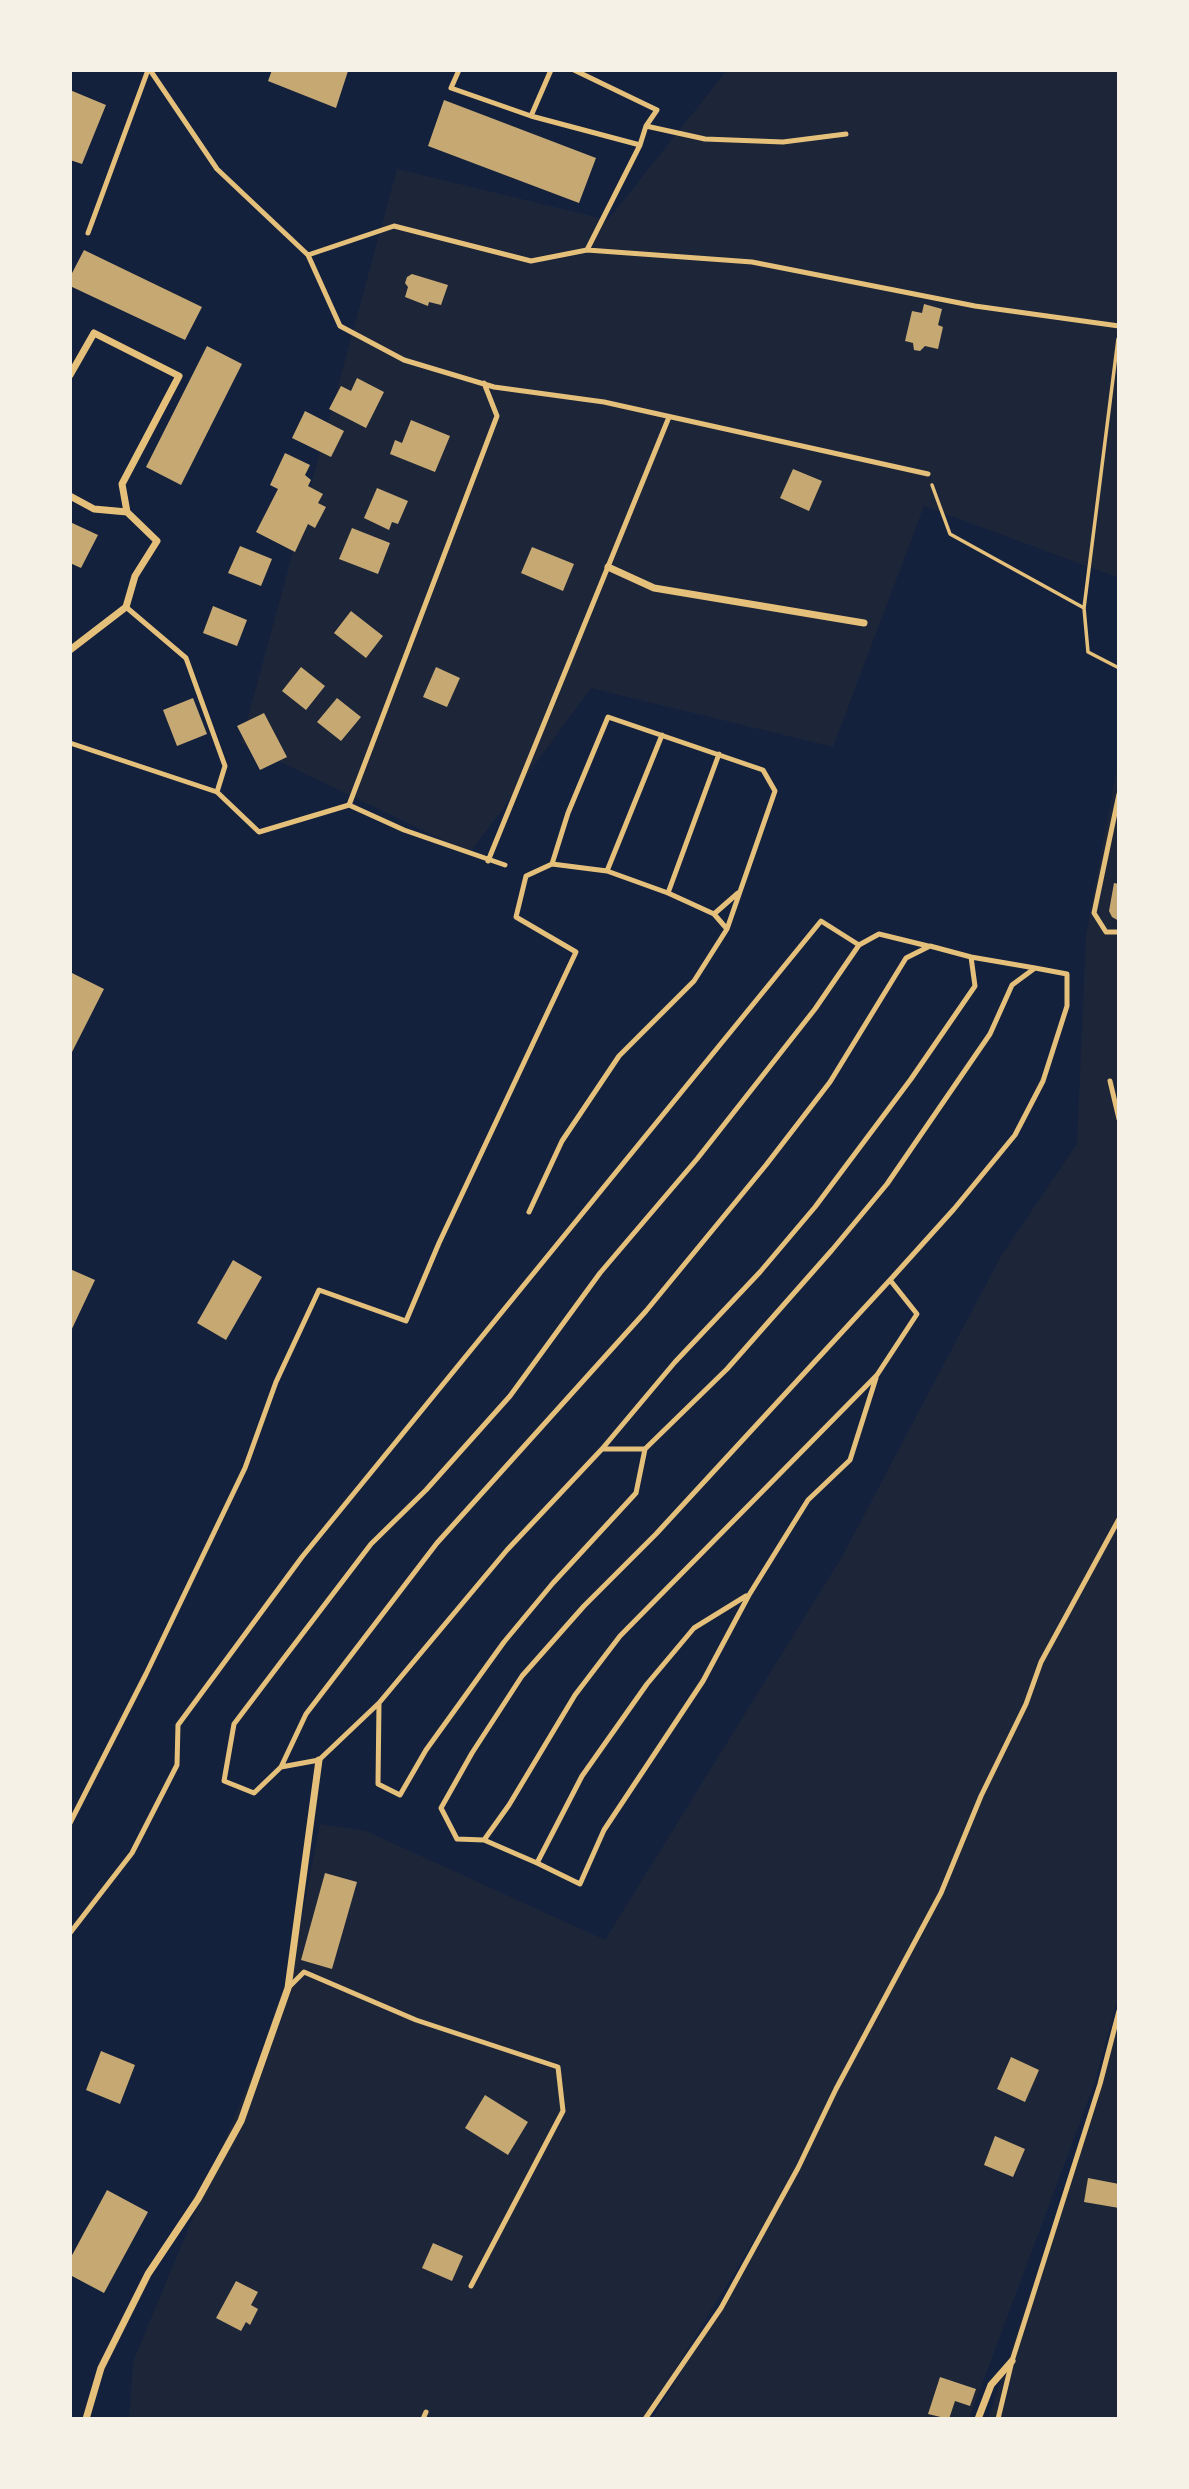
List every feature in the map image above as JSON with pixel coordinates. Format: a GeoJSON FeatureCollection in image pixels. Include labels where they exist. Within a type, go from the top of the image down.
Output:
{"type":"FeatureCollection","features":[{"type":"Feature","properties":{"kind":"street"},"geometry":{"type":"LineString","coordinates":[[70,375],[94,333],[179,376],[122,484],[127,512],[157,541],[135,576],[126,607],[70,650]]}},
{"type":"Feature","properties":{"kind":"street"},"geometry":{"type":"LineString","coordinates":[[70,496],[94,509],[127,512]]}},
{"type":"Feature","properties":{"kind":"street"},"geometry":{"type":"LineString","coordinates":[[608,567],[654,587],[864,623]]}},
{"type":"Feature","properties":{"kind":"street"},"geometry":{"type":"LineString","coordinates":[[86,2419],[101,2368],[148,2274],[198,2199],[241,2121],[288,1988],[319,1760]]}},
{"type":"Feature","properties":{"kind":"street"},"geometry":{"type":"LineString","coordinates":[[978,2419],[992,2385],[1012,2361]]}},
{"type":"Feature","properties":{"kind":"lane"},"geometry":{"type":"LineString","coordinates":[[88,233],[149,70]]}},
{"type":"Feature","properties":{"kind":"lane"},"geometry":{"type":"LineString","coordinates":[[149,70],[217,169],[308,255],[340,326],[404,360],[494,387],[604,402],[928,474]]}},
{"type":"Feature","properties":{"kind":"lane"},"geometry":{"type":"LineString","coordinates":[[458,70],[451,88],[531,116],[640,145]]}},
{"type":"Feature","properties":{"kind":"lane"},"geometry":{"type":"LineString","coordinates":[[531,116],[551,70]]}},
{"type":"Feature","properties":{"kind":"lane"},"geometry":{"type":"LineString","coordinates":[[574,70],[657,110],[646,126],[640,145],[587,250]]}},
{"type":"Feature","properties":{"kind":"lane"},"geometry":{"type":"LineString","coordinates":[[646,126],[705,139],[783,142],[846,134]]}},
{"type":"Feature","properties":{"kind":"lane"},"geometry":{"type":"LineString","coordinates":[[308,255],[394,226],[531,261],[587,250],[752,262],[975,306],[1119,326]]}},
{"type":"Feature","properties":{"kind":"lane"},"geometry":{"type":"LineString","coordinates":[[349,805],[497,416],[484,383]]}},
{"type":"Feature","properties":{"kind":"lane"},"geometry":{"type":"LineString","coordinates":[[488,861],[669,417]]}},
{"type":"Feature","properties":{"kind":"lane"},"geometry":{"type":"LineString","coordinates":[[126,607],[186,658],[225,766],[217,792]]}},
{"type":"Feature","properties":{"kind":"lane"},"geometry":{"type":"LineString","coordinates":[[529,1212],[562,1141],[619,1056],[694,981],[727,929],[775,791],[763,770],[608,717],[568,813],[552,864]]}},
{"type":"Feature","properties":{"kind":"lane"},"geometry":{"type":"LineString","coordinates":[[607,871],[662,735]]}},
{"type":"Feature","properties":{"kind":"lane"},"geometry":{"type":"LineString","coordinates":[[70,743],[217,792],[260,832],[349,805],[404,830],[506,865]]}},
{"type":"Feature","properties":{"kind":"lane"},"geometry":{"type":"LineString","coordinates":[[668,892],[719,754]]}},
{"type":"Feature","properties":{"kind":"lane"},"geometry":{"type":"LineString","coordinates":[[1119,794],[1094,913],[1106,932],[1119,932]]}},
{"type":"Feature","properties":{"kind":"lane"},"geometry":{"type":"LineString","coordinates":[[70,1823],[146,1674],[245,1468],[276,1382],[318,1290],[406,1321],[439,1243],[576,952],[516,917],[526,876],[552,864],[607,871],[668,892],[714,914],[727,929]]}},
{"type":"Feature","properties":{"kind":"lane"},"geometry":{"type":"LineString","coordinates":[[714,914],[738,892]]}},
{"type":"Feature","properties":{"kind":"lane"},"geometry":{"type":"LineString","coordinates":[[70,1933],[132,1853],[177,1765],[178,1725],[302,1557],[821,921],[859,945]]}},
{"type":"Feature","properties":{"kind":"lane"},"geometry":{"type":"LineString","coordinates":[[877,1375],[850,1460],[808,1500],[749,1595],[703,1681],[604,1830],[579,1884],[484,1840],[457,1839],[441,1808],[472,1753],[523,1675],[583,1606],[656,1534],[890,1280],[954,1209],[1015,1135],[1043,1081],[1067,1006],[1066,974],[971,957],[930,946],[879,934],[859,945],[815,1009],[697,1159],[600,1273],[510,1396],[426,1490],[371,1544],[234,1724],[224,1782],[254,1793],[281,1767],[306,1714],[437,1543],[646,1311],[830,1082],[906,958],[930,946]]}},
{"type":"Feature","properties":{"kind":"lane"},"geometry":{"type":"LineString","coordinates":[[281,1767],[319,1760],[379,1703],[507,1550],[602,1449],[675,1362],[760,1272],[815,1207],[975,986],[971,957]]}},
{"type":"Feature","properties":{"kind":"lane"},"geometry":{"type":"LineString","coordinates":[[379,1703],[379,1784],[400,1795],[426,1750],[504,1642],[553,1583],[636,1493],[645,1449],[727,1369],[887,1184],[990,1034],[1012,985],[1035,968]]}},
{"type":"Feature","properties":{"kind":"lane"},"geometry":{"type":"LineString","coordinates":[[1110,1081],[1119,1118]]}},
{"type":"Feature","properties":{"kind":"lane"},"geometry":{"type":"LineString","coordinates":[[484,1840],[509,1805],[575,1695],[620,1636],[877,1375],[917,1314],[890,1280]]}},
{"type":"Feature","properties":{"kind":"lane"},"geometry":{"type":"LineString","coordinates":[[602,1449],[645,1449]]}},
{"type":"Feature","properties":{"kind":"lane"},"geometry":{"type":"LineString","coordinates":[[645,2419],[721,2308],[797,2168],[941,1893],[981,1796],[1026,1704],[1041,1662],[1119,1519]]}},
{"type":"Feature","properties":{"kind":"lane"},"geometry":{"type":"LineString","coordinates":[[537,1863],[582,1776],[647,1684],[694,1628],[749,1595]]}},
{"type":"Feature","properties":{"kind":"lane"},"geometry":{"type":"LineString","coordinates":[[288,1988],[304,1972],[416,2021],[558,2067],[563,2111],[471,2286]]}},
{"type":"Feature","properties":{"kind":"lane"},"geometry":{"type":"LineString","coordinates":[[998,2419],[1012,2361],[1100,2084],[1119,2011]]}},
{"type":"Feature","properties":{"kind":"path"},"geometry":{"type":"LineString","coordinates":[[1119,333],[1084,608],[1088,652],[1119,668]]}},
{"type":"Feature","properties":{"kind":"path"},"geometry":{"type":"LineString","coordinates":[[928,474],[950,534],[1084,608]]}},
{"type":"Feature","properties":{"kind":"shaded area"},"geometry":{"type":"Polygon","coordinates":[[[727,70],[1119,70],[1119,578],[924,506],[833,747],[591,688],[470,853],[241,743],[397,169],[608,220],[727,70]]]}},
{"type":"Feature","properties":{"kind":"shaded area"},"geometry":{"type":"Polygon","coordinates":[[[1119,756],[1119,1994],[1095,2082],[969,2419],[652,2419],[721,2308],[768,2217],[645,2419],[129,2419],[133,2362],[288,1988],[320,1824],[366,1831],[605,1940],[843,1555],[1001,1256],[1077,1144],[1086,936],[1119,756]]]}},
{"type":"Feature","properties":{"kind":"shaded area"},"geometry":{"type":"Polygon","coordinates":[[[1119,2011],[1119,2419],[988,2419],[1073,2167],[1119,2011]]]}},
{"type":"Feature","properties":{"kind":"building"},"geometry":{"type":"Polygon","coordinates":[[[272,70],[348,71],[336,108],[268,81],[272,70]]]}},
{"type":"Feature","properties":{"kind":"building"},"geometry":{"type":"Polygon","coordinates":[[[70,90],[106,105],[82,164],[70,160],[70,90]]]}},
{"type":"Feature","properties":{"kind":"building"},"geometry":{"type":"Polygon","coordinates":[[[444,100],[596,158],[579,203],[428,146],[444,100]]]}},
{"type":"Feature","properties":{"kind":"building"},"geometry":{"type":"Polygon","coordinates":[[[84,250],[202,307],[185,340],[70,286],[70,277],[84,250]]]}},
{"type":"Feature","properties":{"kind":"building"},"geometry":{"type":"Polygon","coordinates":[[[412,274],[448,285],[441,305],[429,302],[428,306],[405,297],[408,287],[405,283],[407,277],[412,274]]]}},
{"type":"Feature","properties":{"kind":"building"},"geometry":{"type":"Polygon","coordinates":[[[924,304],[942,309],[938,325],[943,327],[938,349],[925,346],[920,351],[914,350],[913,343],[905,341],[912,311],[922,313],[924,304]]]}},
{"type":"Feature","properties":{"kind":"building"},"geometry":{"type":"Polygon","coordinates":[[[207,346],[242,364],[181,485],[146,467],[207,346]]]}},
{"type":"Feature","properties":{"kind":"building"},"geometry":{"type":"Polygon","coordinates":[[[357,378],[384,392],[366,428],[329,409],[341,386],[351,391],[357,378]]]}},
{"type":"Feature","properties":{"kind":"building"},"geometry":{"type":"Polygon","coordinates":[[[305,411],[344,431],[331,457],[292,438],[305,411]]]}},
{"type":"Feature","properties":{"kind":"building"},"geometry":{"type":"Polygon","coordinates":[[[411,420],[450,436],[435,472],[390,454],[395,440],[402,443],[411,420]]]}},
{"type":"Feature","properties":{"kind":"building"},"geometry":{"type":"Polygon","coordinates":[[[285,453],[310,465],[305,475],[311,480],[308,486],[323,494],[318,503],[326,507],[315,528],[308,524],[295,552],[256,532],[278,489],[270,485],[285,453]]]}},
{"type":"Feature","properties":{"kind":"building"},"geometry":{"type":"Polygon","coordinates":[[[793,469],[822,481],[809,511],[780,498],[793,469]]]}},
{"type":"Feature","properties":{"kind":"building"},"geometry":{"type":"Polygon","coordinates":[[[377,488],[408,501],[398,524],[392,522],[389,530],[364,518],[377,488]]]}},
{"type":"Feature","properties":{"kind":"building"},"geometry":{"type":"Polygon","coordinates":[[[70,522],[98,535],[81,568],[70,563],[70,522]]]}},
{"type":"Feature","properties":{"kind":"building"},"geometry":{"type":"Polygon","coordinates":[[[352,528],[390,543],[378,574],[339,559],[352,528]]]}},
{"type":"Feature","properties":{"kind":"building"},"geometry":{"type":"Polygon","coordinates":[[[240,546],[272,559],[261,586],[228,573],[240,546]]]}},
{"type":"Feature","properties":{"kind":"building"},"geometry":{"type":"Polygon","coordinates":[[[532,547],[574,564],[563,591],[521,573],[532,547]]]}},
{"type":"Feature","properties":{"kind":"building"},"geometry":{"type":"Polygon","coordinates":[[[213,606],[247,620],[237,646],[203,633],[213,606]]]}},
{"type":"Feature","properties":{"kind":"building"},"geometry":{"type":"Polygon","coordinates":[[[351,611],[383,636],[366,658],[334,633],[351,611]]]}},
{"type":"Feature","properties":{"kind":"building"},"geometry":{"type":"Polygon","coordinates":[[[301,667],[325,686],[306,710],[282,691],[301,667]]]}},
{"type":"Feature","properties":{"kind":"building"},"geometry":{"type":"Polygon","coordinates":[[[436,667],[460,678],[447,707],[423,697],[436,667]]]}},
{"type":"Feature","properties":{"kind":"building"},"geometry":{"type":"Polygon","coordinates":[[[193,698],[207,734],[177,746],[163,710],[193,698]]]}},
{"type":"Feature","properties":{"kind":"building"},"geometry":{"type":"Polygon","coordinates":[[[337,698],[361,717],[341,741],[317,722],[337,698]]]}},
{"type":"Feature","properties":{"kind":"building"},"geometry":{"type":"Polygon","coordinates":[[[264,713],[287,757],[260,770],[237,726],[264,713]]]}},
{"type":"Feature","properties":{"kind":"building"},"geometry":{"type":"Polygon","coordinates":[[[1114,883],[1119,884],[1119,921],[1112,917],[1109,911],[1114,883]]]}},
{"type":"Feature","properties":{"kind":"building"},"geometry":{"type":"Polygon","coordinates":[[[72,973],[104,989],[70,1056],[70,978],[72,973]]]}},
{"type":"Feature","properties":{"kind":"building"},"geometry":{"type":"Polygon","coordinates":[[[233,1260],[262,1277],[226,1340],[197,1323],[233,1260]]]}},
{"type":"Feature","properties":{"kind":"building"},"geometry":{"type":"Polygon","coordinates":[[[70,1269],[95,1280],[70,1333],[70,1269]]]}},
{"type":"Feature","properties":{"kind":"building"},"geometry":{"type":"Polygon","coordinates":[[[325,1873],[357,1882],[332,1969],[301,1960],[325,1873]]]}},
{"type":"Feature","properties":{"kind":"building"},"geometry":{"type":"Polygon","coordinates":[[[101,2051],[135,2065],[120,2104],[86,2090],[101,2051]]]}},
{"type":"Feature","properties":{"kind":"building"},"geometry":{"type":"Polygon","coordinates":[[[1011,2057],[1039,2070],[1025,2102],[997,2089],[1011,2057]]]}},
{"type":"Feature","properties":{"kind":"building"},"geometry":{"type":"Polygon","coordinates":[[[485,2095],[528,2122],[508,2155],[465,2128],[485,2095]]]}},
{"type":"Feature","properties":{"kind":"building"},"geometry":{"type":"Polygon","coordinates":[[[995,2136],[1025,2149],[1013,2177],[984,2165],[995,2136]]]}},
{"type":"Feature","properties":{"kind":"building"},"geometry":{"type":"Polygon","coordinates":[[[1088,2178],[1119,2184],[1119,2208],[1084,2202],[1088,2178]]]}},
{"type":"Feature","properties":{"kind":"building"},"geometry":{"type":"Polygon","coordinates":[[[107,2190],[148,2212],[104,2293],[70,2275],[70,2259],[107,2190]]]}},
{"type":"Feature","properties":{"kind":"building"},"geometry":{"type":"Polygon","coordinates":[[[433,2243],[463,2256],[452,2281],[422,2268],[433,2243]]]}},
{"type":"Feature","properties":{"kind":"building"},"geometry":{"type":"Polygon","coordinates":[[[236,2281],[258,2292],[251,2305],[258,2309],[250,2325],[246,2322],[241,2331],[216,2318],[236,2281]]]}},
{"type":"Feature","properties":{"kind":"building"},"geometry":{"type":"Polygon","coordinates":[[[940,2377],[976,2389],[970,2406],[955,2401],[949,2419],[928,2414],[940,2377]]]}}]}
